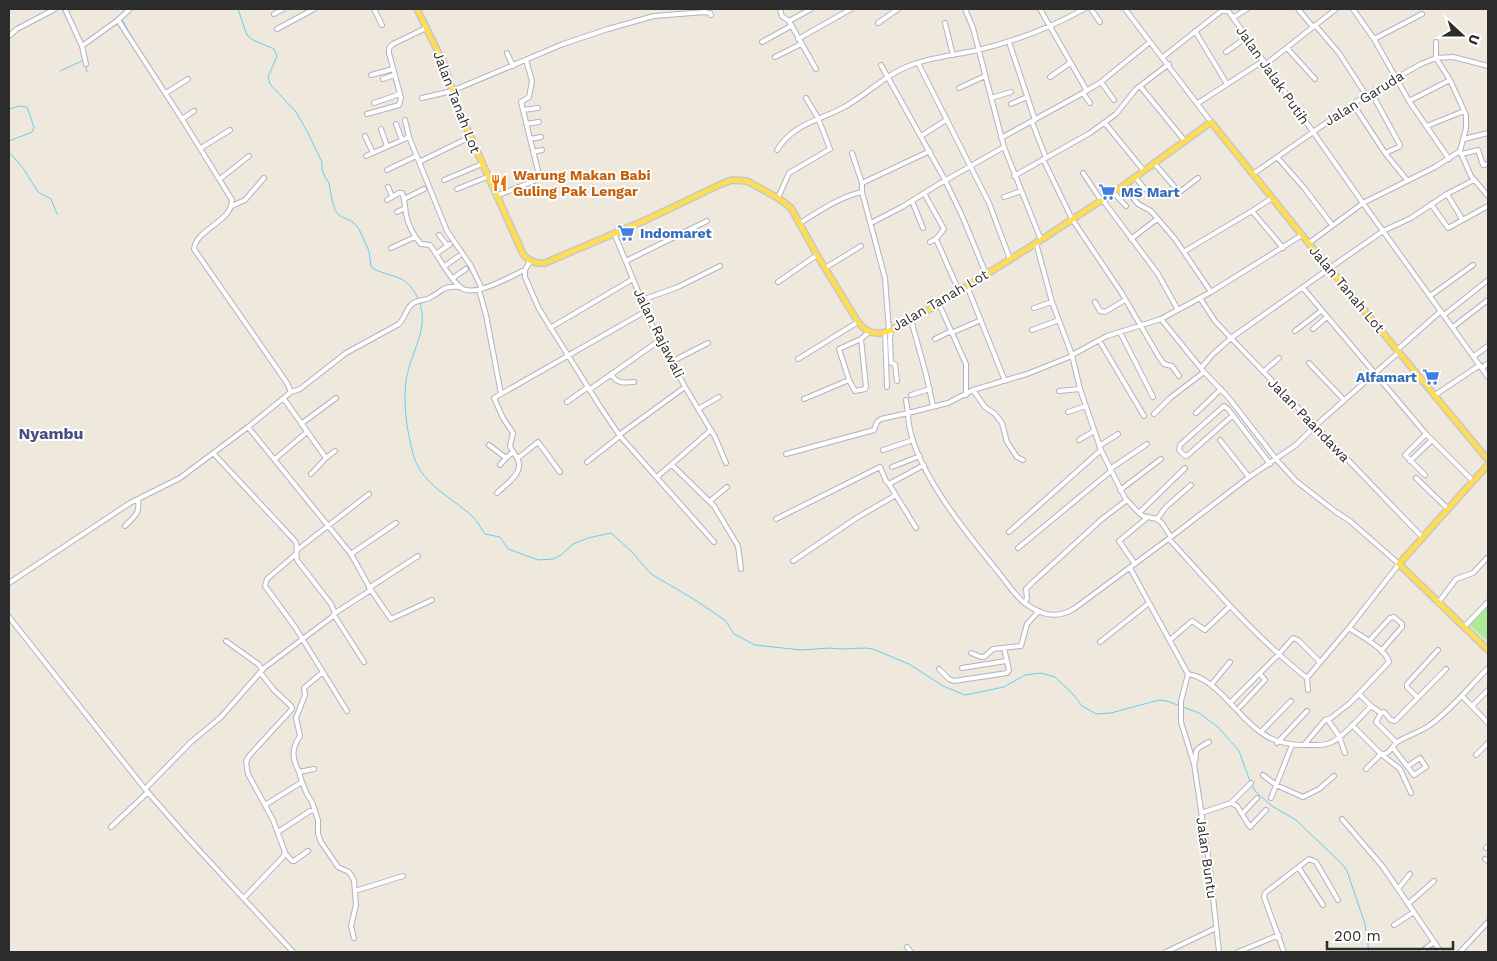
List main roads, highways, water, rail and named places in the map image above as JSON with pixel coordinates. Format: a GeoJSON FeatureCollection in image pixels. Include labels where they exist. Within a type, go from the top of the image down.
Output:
{"type":"FeatureCollection","features":[{"type":"Feature","properties":{"kind":"main road","name":"Jalan Tanah Lot"},"geometry":{"type":"LineString","coordinates":[[417,9],[448,72],[452,91],[487,177],[523,254],[530,261],[536,263],[545,262],[732,180],[751,182],[791,208],[858,322],[869,332],[877,334],[911,320],[1010,259],[1123,186],[1211,122],[1302,236],[1488,460]]}},
{"type":"Feature","properties":{"kind":"main road"},"geometry":{"type":"LineString","coordinates":[[1488,466],[1399,564],[1488,650]]}},
{"type":"Feature","properties":{"kind":"waterway"},"geometry":{"type":"LineString","coordinates":[[62,9],[74,33]]}},
{"type":"Feature","properties":{"kind":"waterway"},"geometry":{"type":"LineString","coordinates":[[120,15],[127,9]]}},
{"type":"Feature","properties":{"kind":"waterway"},"geometry":{"type":"LineString","coordinates":[[238,9],[247,35],[253,40],[274,49],[277,56],[268,77],[270,84],[296,112],[308,133],[322,162],[322,169],[329,183],[335,210],[340,216],[353,222],[359,229],[369,251],[371,267],[403,280],[411,287],[418,299],[422,311],[422,323],[405,390],[406,419],[414,457],[418,467],[431,483],[472,516],[485,534],[500,537],[508,549],[538,560],[553,559],[561,555],[573,544],[588,538],[611,533],[631,551],[651,574],[725,620],[734,634],[755,645],[801,650],[830,648],[873,649],[909,664],[943,686],[965,695],[1004,687],[1025,675],[1041,673],[1055,677],[1073,694],[1082,706],[1096,714],[1111,713],[1159,700],[1167,701],[1199,713],[1218,727],[1239,751],[1250,781]]}},
{"type":"Feature","properties":{"kind":"waterway"},"geometry":{"type":"LineString","coordinates":[[113,21],[120,16]]}},
{"type":"Feature","properties":{"kind":"waterway"},"geometry":{"type":"LineString","coordinates":[[122,19],[133,40]]}},
{"type":"Feature","properties":{"kind":"waterway"},"geometry":{"type":"LineString","coordinates":[[60,71],[84,60]]}},
{"type":"Feature","properties":{"kind":"waterway"},"geometry":{"type":"LineString","coordinates":[[85,64],[87,72]]}},
{"type":"Feature","properties":{"kind":"waterway"},"geometry":{"type":"LineString","coordinates":[[9,109],[20,106],[27,107],[34,127],[32,132],[9,141]]}},
{"type":"Feature","properties":{"kind":"waterway"},"geometry":{"type":"LineString","coordinates":[[9,152],[23,168],[38,192],[51,199],[57,214]]}},
{"type":"Feature","properties":{"kind":"waterway"},"geometry":{"type":"LineString","coordinates":[[1252,785],[1255,791],[1272,806],[1296,820],[1343,865],[1347,871],[1365,924],[1369,952]]}},
{"type":"Feature","properties":{"kind":"place","name":"Warung Makan Babi Guling Pak Lengar"},"geometry":{"type":"Point","coordinates":[499,183]}},
{"type":"Feature","properties":{"kind":"place","name":"MS Mart"},"geometry":{"type":"Point","coordinates":[1107,192]}},
{"type":"Feature","properties":{"kind":"place","name":"Indomaret"},"geometry":{"type":"Point","coordinates":[626,233]}},
{"type":"Feature","properties":{"kind":"place","name":"Alfamart"},"geometry":{"type":"Point","coordinates":[1431,377]}},
{"type":"Feature","properties":{"kind":"district","name":"Nyambu"},"geometry":{"type":"Point","coordinates":[51,433]}}]}
